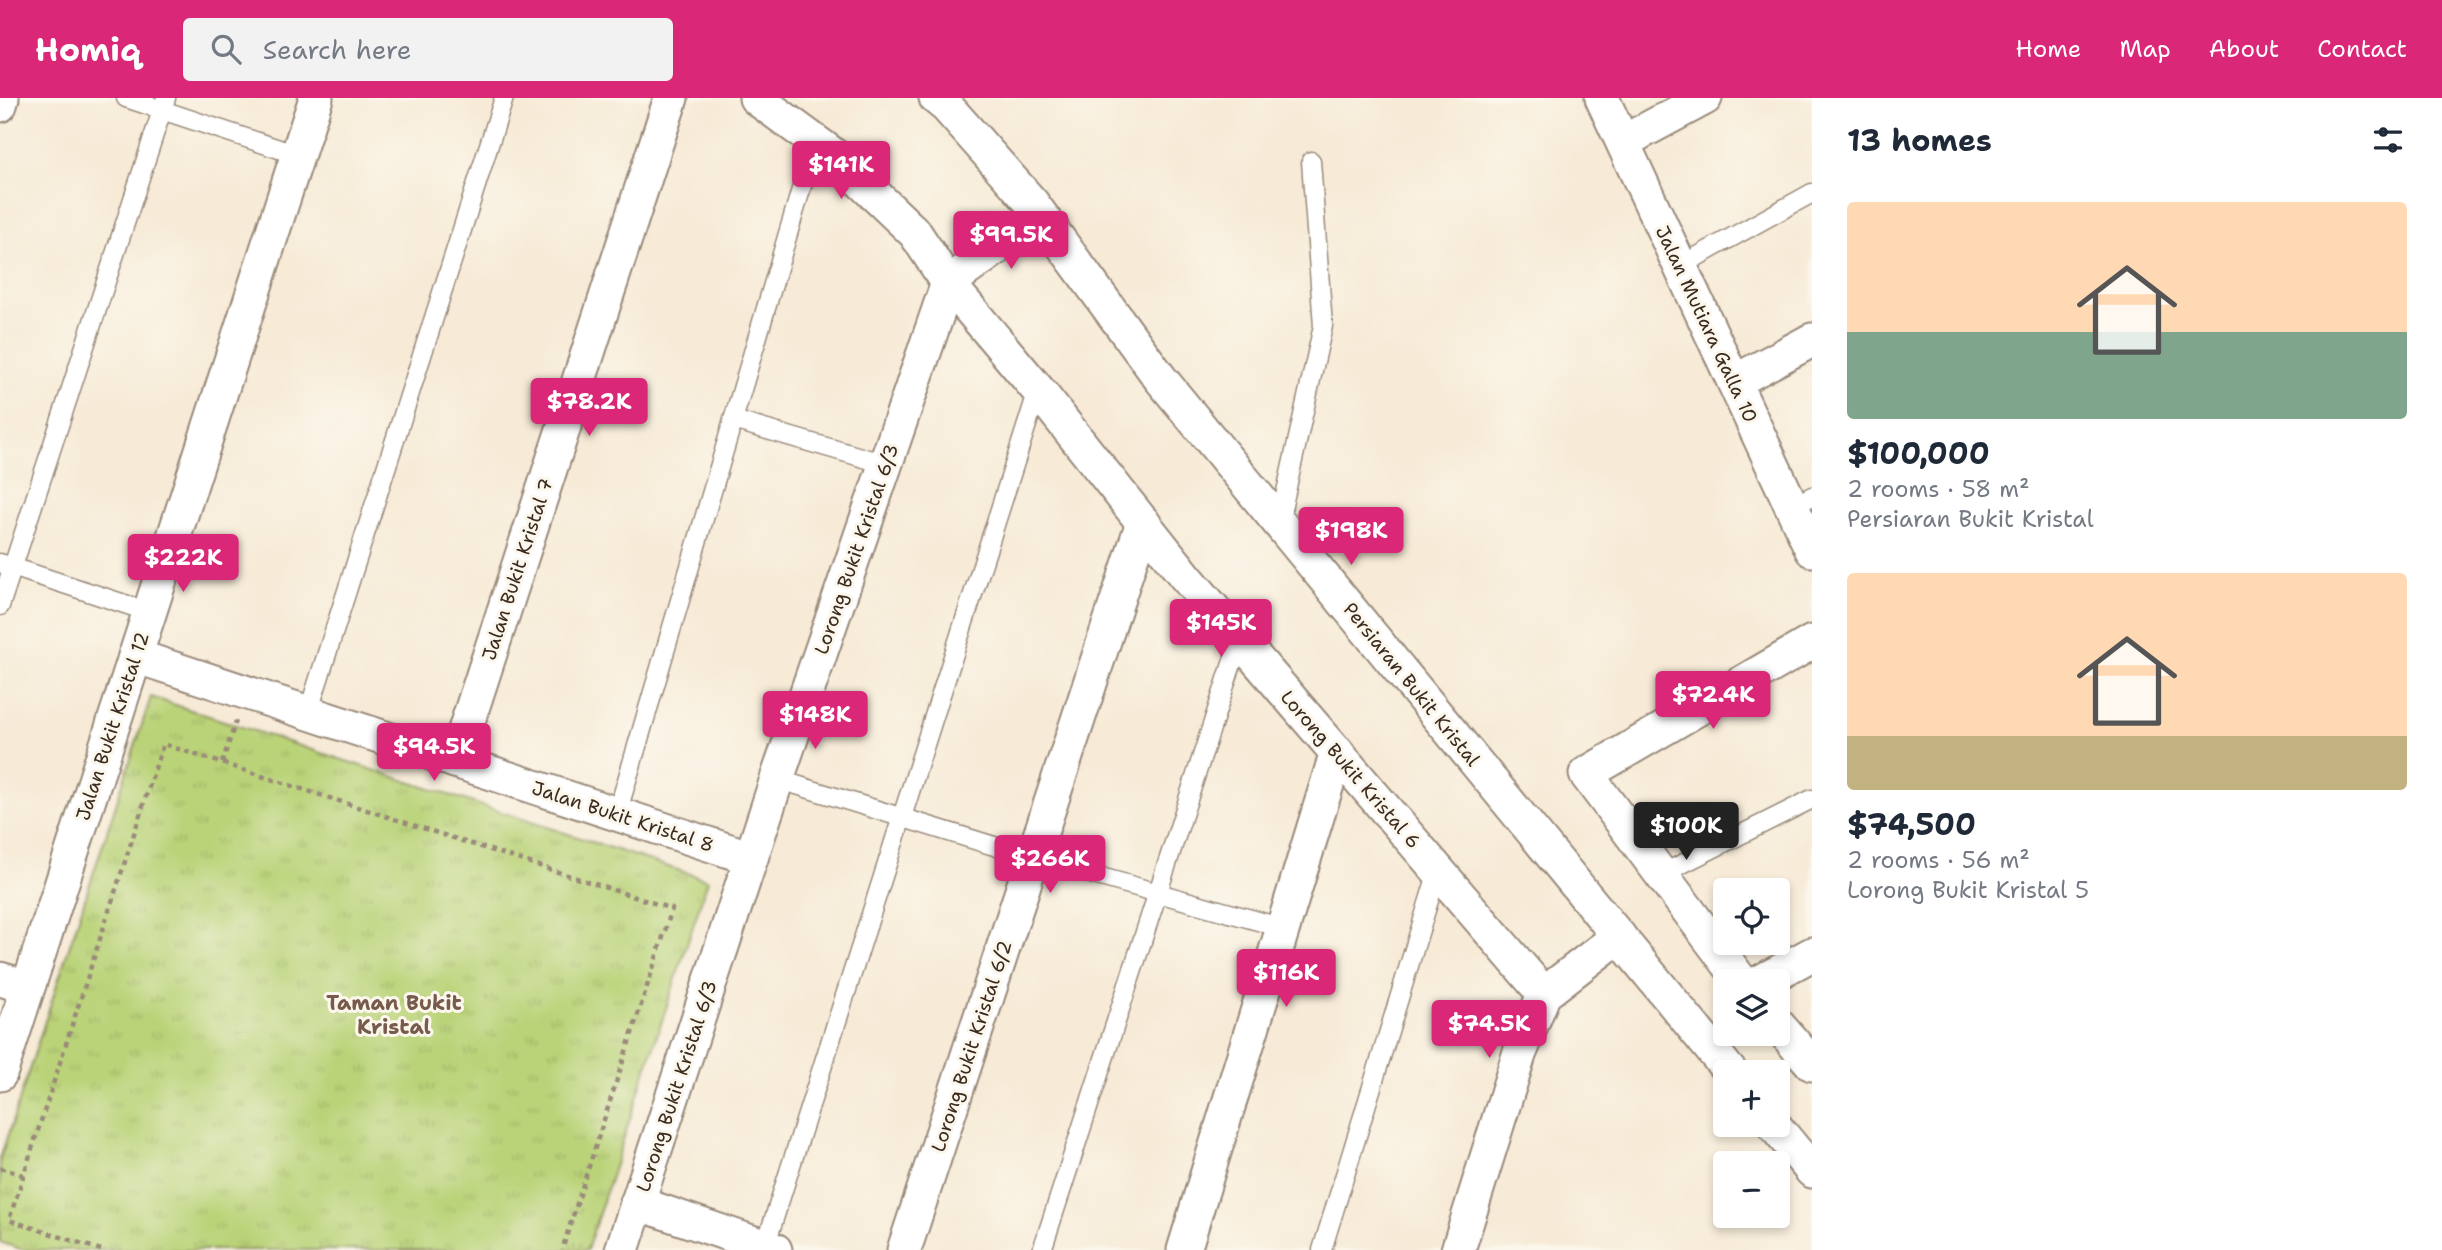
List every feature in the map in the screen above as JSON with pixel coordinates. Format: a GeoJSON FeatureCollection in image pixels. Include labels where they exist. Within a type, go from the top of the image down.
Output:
{"type":"FeatureCollection","features":[{"type":"Feature","properties":{"kind":"street"},"geometry":{"type":"LineString","coordinates":[[0,105],[2,98]]}},
{"type":"Feature","properties":{"kind":"street","name":"Jalan Bukit Kristal 12"},"geometry":{"type":"LineString","coordinates":[[0,1074],[14,983],[135,656],[316,98]]}},
{"type":"Feature","properties":{"kind":"street","name":"Jalan Bukit Kristal 7"},"geometry":{"type":"LineString","coordinates":[[455,761],[671,98]]}},
{"type":"Feature","properties":{"kind":"street","name":"Lorong Bukit Kristal 6"},"geometry":{"type":"LineString","coordinates":[[756,98],[831,153],[915,233],[948,283],[1143,522],[1544,994]]}},
{"type":"Feature","properties":{"kind":"street","name":"Persiaran Bukit Kristal"},"geometry":{"type":"LineString","coordinates":[[936,98],[947,107],[1041,216],[1160,378],[1720,1060]]}},
{"type":"Feature","properties":{"kind":"street","name":"Jalan Mutiara Galla 10"},"geometry":{"type":"LineString","coordinates":[[1602,98],[1734,382],[1802,501],[1812,550]]}},
{"type":"Feature","properties":{"kind":"street"},"geometry":{"type":"LineString","coordinates":[[1623,142],[1705,98]]}},
{"type":"Feature","properties":{"kind":"street"},"geometry":{"type":"LineString","coordinates":[[948,283],[1041,216]]}},
{"type":"Feature","properties":{"kind":"street","name":"Lorong Bukit Kristal 6/3"},"geometry":{"type":"LineString","coordinates":[[622,1250],[777,779],[948,283]]}},
{"type":"Feature","properties":{"kind":"street"},"geometry":{"type":"LineString","coordinates":[[1734,382],[1812,340]]}},
{"type":"Feature","properties":{"kind":"street","name":"Lorong Bukit Kristal 6/2"},"geometry":{"type":"LineString","coordinates":[[904,1250],[1143,522]]}},
{"type":"Feature","properties":{"kind":"street"},"geometry":{"type":"LineString","coordinates":[[1732,969],[1587,774],[1812,642]]}},
{"type":"Feature","properties":{"kind":"street","name":"Jalan Bukit Kristal 8"},"geometry":{"type":"LineString","coordinates":[[135,656],[751,858]]}},
{"type":"Feature","properties":{"kind":"street"},"geometry":{"type":"LineString","coordinates":[[1184,1250],[1337,752]]}},
{"type":"Feature","properties":{"kind":"street"},"geometry":{"type":"LineString","coordinates":[[1458,1250],[1520,1055],[1544,994],[1619,936]]}},
{"type":"Feature","properties":{"kind":"street"},"geometry":{"type":"LineString","coordinates":[[1784,969],[1812,954]]}},
{"type":"Feature","properties":{"kind":"street"},"geometry":{"type":"LineString","coordinates":[[1790,1038],[1812,1064]]}},
{"type":"Feature","properties":{"kind":"street"},"geometry":{"type":"LineString","coordinates":[[1784,1137],[1812,1171]]}},
{"type":"Feature","properties":{"kind":"street"},"geometry":{"type":"LineString","coordinates":[[638,1203],[768,1249]]}},
{"type":"Feature","properties":{"kind":"lane"},"geometry":{"type":"LineString","coordinates":[[126,98],[164,104],[297,155]]}},
{"type":"Feature","properties":{"kind":"lane"},"geometry":{"type":"LineString","coordinates":[[308,713],[504,98]]}},
{"type":"Feature","properties":{"kind":"lane"},"geometry":{"type":"LineString","coordinates":[[0,606],[6,565],[164,104]]}},
{"type":"Feature","properties":{"kind":"lane"},"geometry":{"type":"LineString","coordinates":[[617,814],[815,142]]}},
{"type":"Feature","properties":{"kind":"lane"},"geometry":{"type":"LineString","coordinates":[[1279,523],[1323,326],[1311,161]]}},
{"type":"Feature","properties":{"kind":"lane"},"geometry":{"type":"LineString","coordinates":[[1680,266],[1812,193]]}},
{"type":"Feature","properties":{"kind":"lane"},"geometry":{"type":"LineString","coordinates":[[768,1249],[901,817],[1038,390]]}},
{"type":"Feature","properties":{"kind":"lane"},"geometry":{"type":"LineString","coordinates":[[733,420],[886,464]]}},
{"type":"Feature","properties":{"kind":"lane"},"geometry":{"type":"LineString","coordinates":[[6,565],[149,612]]}},
{"type":"Feature","properties":{"kind":"lane"},"geometry":{"type":"LineString","coordinates":[[1042,1250],[1240,639]]}},
{"type":"Feature","properties":{"kind":"lane"},"geometry":{"type":"LineString","coordinates":[[777,779],[1033,858],[1283,928]]}},
{"type":"Feature","properties":{"kind":"lane"},"geometry":{"type":"LineString","coordinates":[[1662,874],[1812,799]]}},
{"type":"Feature","properties":{"kind":"lane"},"geometry":{"type":"LineString","coordinates":[[1322,1250],[1438,871]]}},
{"type":"Feature","properties":{"kind":"path"},"geometry":{"type":"LineString","coordinates":[[222,762],[245,693]]}},
{"type":"Feature","properties":{"kind":"path"},"geometry":{"type":"LineString","coordinates":[[101,1250],[9,1220],[163,744],[672,909],[562,1250]]}},
{"type":"Feature","properties":{"kind":"path"},"geometry":{"type":"LineString","coordinates":[[0,1168],[23,1175]]}},
{"type":"Feature","properties":{"kind":"green space"},"geometry":{"type":"Polygon","coordinates":[[[151,697],[708,880],[587,1250],[24,1250],[0,1242],[0,1159],[151,697]]]}},
{"type":"Feature","properties":{"kind":"district","name":"Taman Bukit Kristal"},"geometry":{"type":"Point","coordinates":[394,1015]}}]}
